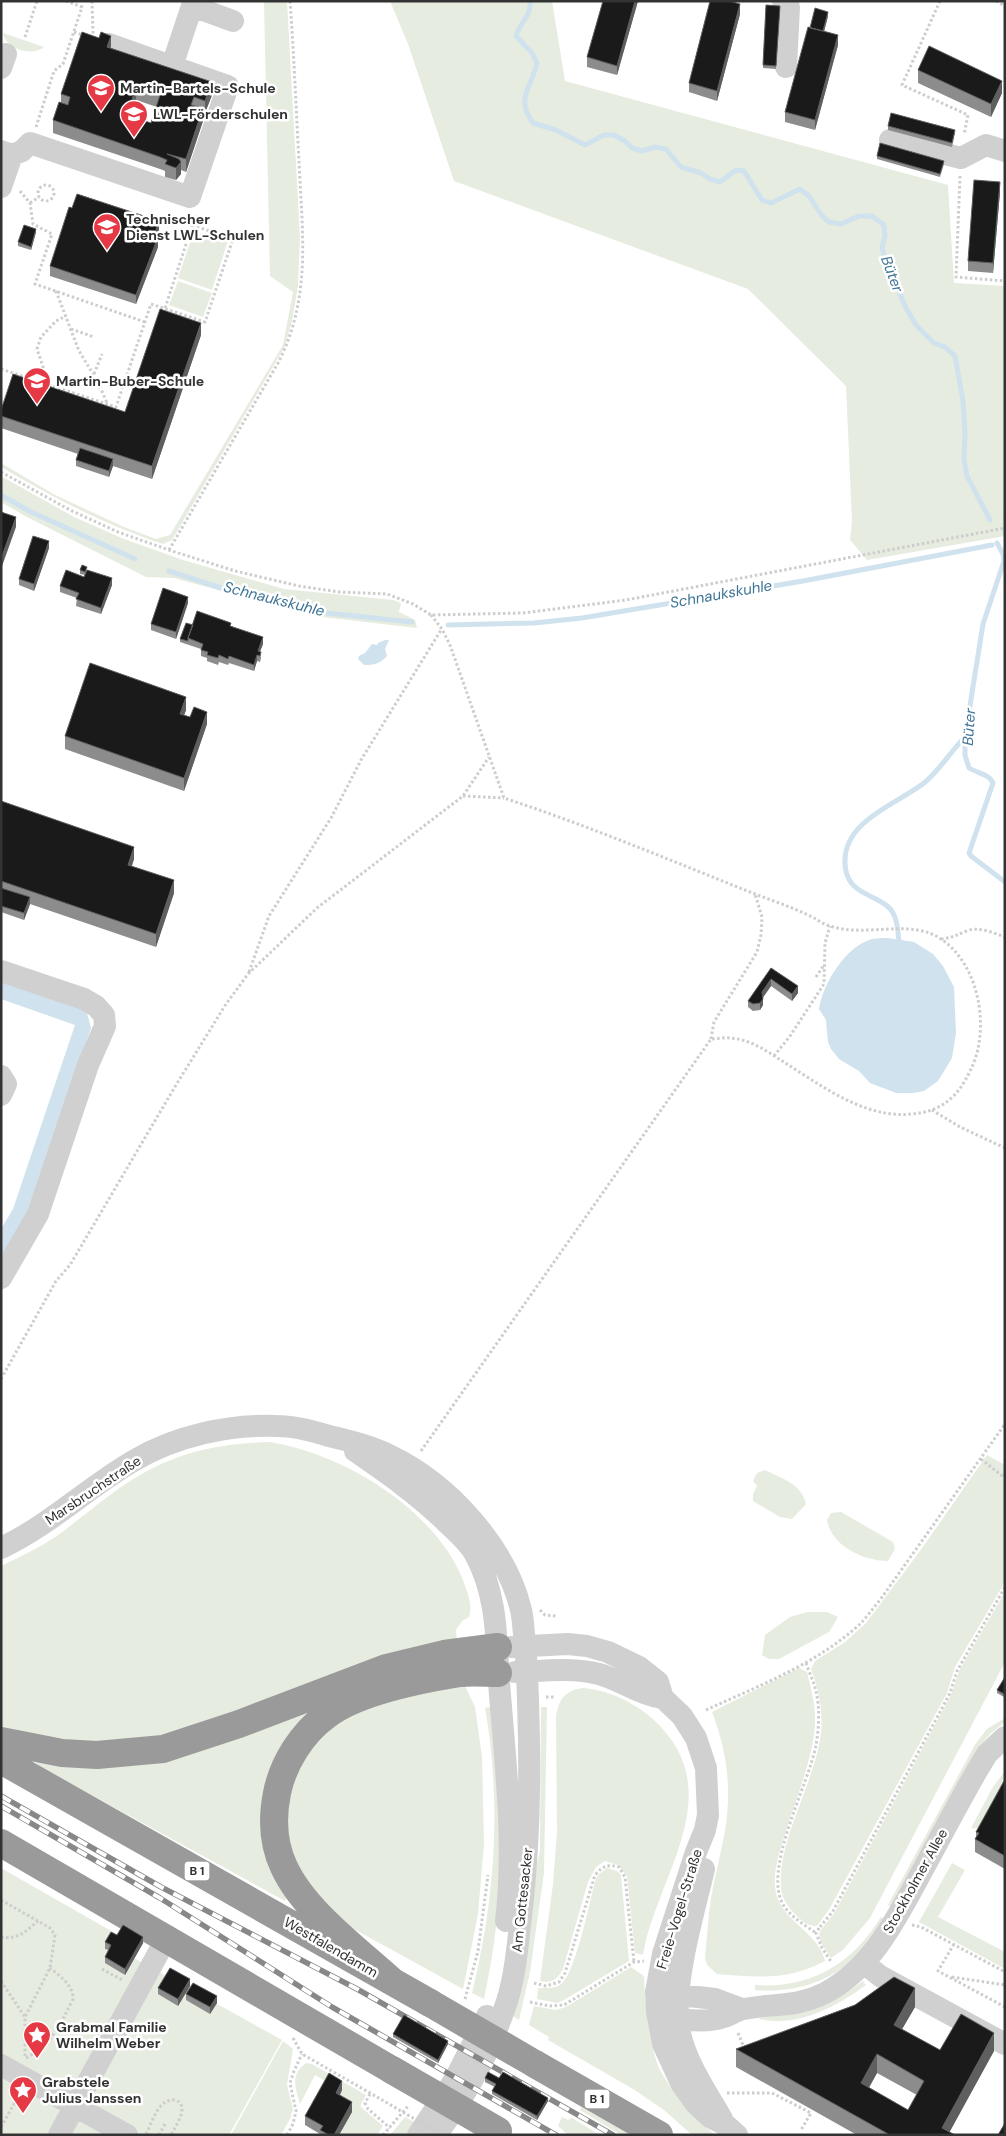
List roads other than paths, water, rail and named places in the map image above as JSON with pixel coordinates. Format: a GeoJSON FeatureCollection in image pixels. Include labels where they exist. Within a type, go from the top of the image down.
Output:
{"type":"FeatureCollection","features":[{"type":"Feature","properties":{"kind":"highway"},"geometry":{"type":"LineString","coordinates":[[1,1741],[62,1753],[97,1755],[163,1749],[239,1724],[386,1668],[444,1654],[498,1660]]}},
{"type":"Feature","properties":{"kind":"highway"},"geometry":{"type":"LineString","coordinates":[[393,1982],[311,1907],[297,1889],[277,1850],[274,1807],[278,1786],[294,1750],[327,1714],[356,1700],[402,1686],[462,1673],[498,1660]]}},
{"type":"Feature","properties":{"kind":"highway","name":"Westfalendamm"},"geometry":{"type":"LineString","coordinates":[[1,1760],[659,2135]]}},
{"type":"Feature","properties":{"kind":"highway"},"geometry":{"type":"LineString","coordinates":[[1,1843],[501,2133]]}},
{"type":"Feature","properties":{"kind":"street"},"geometry":{"type":"LineString","coordinates":[[783,1],[789,7],[786,67]]}},
{"type":"Feature","properties":{"kind":"street"},"geometry":{"type":"LineString","coordinates":[[172,66],[192,6],[233,21]]}},
{"type":"Feature","properties":{"kind":"street"},"geometry":{"type":"LineString","coordinates":[[10,162],[190,197],[228,86],[101,42]]}},
{"type":"Feature","properties":{"kind":"street"},"geometry":{"type":"LineString","coordinates":[[890,140],[967,155],[986,145],[1005,151]]}},
{"type":"Feature","properties":{"kind":"street"},"geometry":{"type":"LineString","coordinates":[[1,971],[84,999],[96,1006],[104,1015],[104,1026],[88,1065],[38,1214],[1,1278]]}},
{"type":"Feature","properties":{"kind":"street"},"geometry":{"type":"LineString","coordinates":[[1,1076],[6,1084],[1,1095]]}},
{"type":"Feature","properties":{"kind":"street","name":"Marsbruchstraße"},"geometry":{"type":"LineString","coordinates":[[1,1548],[53,1518],[134,1460],[164,1446],[196,1435],[231,1429],[278,1426],[336,1437],[392,1456],[420,1474],[447,1495],[495,1548],[522,1610],[526,1646]]}},
{"type":"Feature","properties":{"kind":"street","name":"Marsbruchstraße"},"geometry":{"type":"LineString","coordinates":[[336,1437],[418,1495],[458,1533],[474,1553],[487,1580],[496,1622],[498,1660]]}},
{"type":"Feature","properties":{"kind":"street"},"geometry":{"type":"LineString","coordinates":[[498,1660],[526,1646],[568,1644],[587,1646],[608,1652],[640,1667],[658,1682],[663,1698],[682,1716],[696,1738],[706,1768],[708,1815],[706,1856],[682,1966],[664,2000],[663,2044],[681,2083],[696,2104],[710,2117],[732,2130]]}},
{"type":"Feature","properties":{"kind":"street","name":"Am Gottesacker"},"geometry":{"type":"LineString","coordinates":[[436,2135],[470,2086],[488,2049],[504,2011],[514,1974],[529,1841],[528,1671],[526,1646]]}},
{"type":"Feature","properties":{"kind":"street"},"geometry":{"type":"LineString","coordinates":[[498,1660],[528,1671],[557,1669],[585,1671],[621,1682],[649,1696],[663,1698]]}},
{"type":"Feature","properties":{"kind":"street","name":"Am Gottesacker"},"geometry":{"type":"LineString","coordinates":[[418,2135],[455,2079],[475,2041],[492,2004],[500,1970],[507,1914],[510,1832],[508,1781],[498,1660]]}},
{"type":"Feature","properties":{"kind":"street","name":"Stockholmer Allee"},"geometry":{"type":"LineString","coordinates":[[678,2020],[708,2020],[726,2017],[742,2009],[784,2006],[824,1993],[845,1980],[864,1963],[893,1926],[987,1754],[1005,1737]]}},
{"type":"Feature","properties":{"kind":"street"},"geometry":{"type":"LineString","coordinates":[[59,2135],[166,1939]]}},
{"type":"Feature","properties":{"kind":"street"},"geometry":{"type":"LineString","coordinates":[[864,1963],[880,1976],[1005,2044]]}},
{"type":"Feature","properties":{"kind":"street","name":"Stockholmer Allee"},"geometry":{"type":"LineString","coordinates":[[664,2000],[715,1999],[742,2009]]}},
{"type":"Feature","properties":{"kind":"street"},"geometry":{"type":"LineString","coordinates":[[664,2000],[678,2020],[687,2052],[699,2078],[732,2130]]}},
{"type":"Feature","properties":{"kind":"street"},"geometry":{"type":"LineString","coordinates":[[18,2069],[75,2106],[127,2135]]}},
{"type":"Feature","properties":{"kind":"water"},"geometry":{"type":"Polygon","coordinates":[[[385,640],[389,640],[385,649],[387,656],[382,661],[364,665],[358,659],[372,644],[377,645],[385,640]]]}},
{"type":"Feature","properties":{"kind":"water"},"geometry":{"type":"Polygon","coordinates":[[[888,938],[914,942],[933,954],[943,966],[954,987],[956,1033],[952,1058],[938,1081],[924,1091],[896,1093],[870,1083],[859,1071],[839,1059],[828,1042],[826,1020],[819,1009],[825,988],[845,957],[862,943],[872,939],[888,938]]]}},
{"type":"Feature","properties":{"kind":"water"},"geometry":{"type":"Polygon","coordinates":[[[1,980],[78,1006],[87,1013],[91,1028],[30,1212],[1,1262],[1,1229],[13,1209],[75,1025],[1,999],[1,980]]]}},
{"type":"Feature","properties":{"kind":"waterway","name":"Büter"},"geometry":{"type":"LineString","coordinates":[[530,1],[528,15],[516,36],[532,53],[537,63],[525,100],[525,107],[533,123],[556,130],[585,145],[604,135],[614,135],[625,141],[632,148],[642,151],[655,147],[666,149],[681,167],[701,173],[710,179],[720,182],[736,170],[744,171],[762,200],[771,203],[800,189],[809,196],[822,216],[829,222],[841,224],[859,216],[872,216],[884,225],[885,236],[882,247],[886,262],[906,308],[916,325],[934,343],[945,347],[955,356],[963,401],[964,460],[967,476],[990,520]]}},
{"type":"Feature","properties":{"kind":"waterway","name":"Schnaukskuhle"},"geometry":{"type":"LineString","coordinates":[[1,495],[29,511],[135,559]]}},
{"type":"Feature","properties":{"kind":"waterway","name":"Büter"},"geometry":{"type":"LineString","coordinates":[[997,543],[1003,554],[1004,561],[983,624],[965,737],[965,755],[969,768],[986,776],[993,783],[969,853],[1005,882]]}},
{"type":"Feature","properties":{"kind":"waterway","name":"Schnaukskuhle"},"geometry":{"type":"LineString","coordinates":[[448,625],[534,623],[582,618],[803,581],[992,545]]}},
{"type":"Feature","properties":{"kind":"waterway","name":"Schnaukskuhle"},"geometry":{"type":"LineString","coordinates":[[169,571],[227,590],[308,611],[412,622]]}},
{"type":"Feature","properties":{"kind":"waterway"},"geometry":{"type":"LineString","coordinates":[[899,942],[898,928],[891,909],[860,891],[850,881],[845,865],[847,848],[853,836],[862,825],[887,806],[924,783],[965,737]]}},
{"type":"Feature","properties":{"kind":"railway"},"geometry":{"type":"LineString","coordinates":[[1,1796],[161,1887],[357,1989],[613,2135]]}},
{"type":"Feature","properties":{"kind":"railway"},"geometry":{"type":"LineString","coordinates":[[1,1806],[160,1898],[332,2007],[556,2135]]}},
{"type":"Feature","properties":{"kind":"place","name":"Martin-Bartels-Schule"},"geometry":{"type":"Point","coordinates":[101,112]}},
{"type":"Feature","properties":{"kind":"place","name":"LWL-Förderschulen"},"geometry":{"type":"Point","coordinates":[134,138]}},
{"type":"Feature","properties":{"kind":"place","name":"Technischer Dienst LWL-Schulen"},"geometry":{"type":"Point","coordinates":[107,251]}},
{"type":"Feature","properties":{"kind":"place","name":"Martin-Buber-Schule"},"geometry":{"type":"Point","coordinates":[37,405]}},
{"type":"Feature","properties":{"kind":"place","name":"Grabmal Familie Wilhelm Weber"},"geometry":{"type":"Point","coordinates":[37,2059]}},
{"type":"Feature","properties":{"kind":"place","name":"Grabstele Julius Janssen"},"geometry":{"type":"Point","coordinates":[23,2114]}}]}
